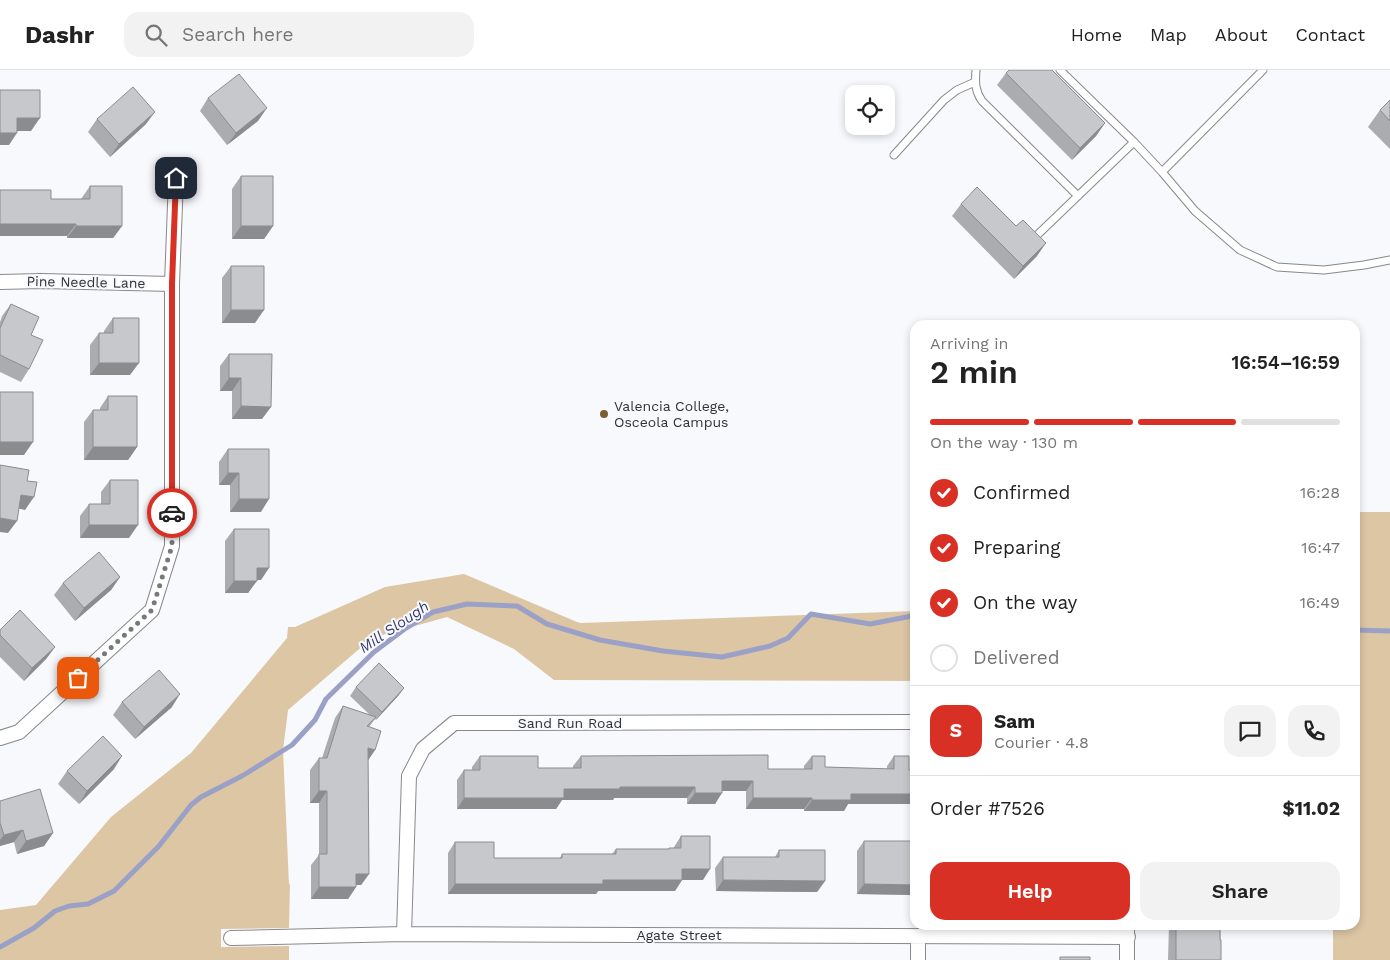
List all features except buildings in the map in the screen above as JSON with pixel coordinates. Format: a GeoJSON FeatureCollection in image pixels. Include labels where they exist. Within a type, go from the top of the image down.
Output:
{"type":"FeatureCollection","features":[{"type":"Feature","properties":{"kind":"street"},"geometry":{"type":"LineString","coordinates":[[0,738],[19,732],[152,610],[172,546],[172,284],[176,178]]}},
{"type":"Feature","properties":{"kind":"street","name":"Pine Needle Lane"},"geometry":{"type":"LineString","coordinates":[[0,282],[172,284]]}},
{"type":"Feature","properties":{"kind":"street","name":"Sand Run Road"},"geometry":{"type":"LineString","coordinates":[[404,934],[409,776],[423,748],[454,723],[910,722]]}},
{"type":"Feature","properties":{"kind":"street"},"geometry":{"type":"LineString","coordinates":[[1127,960],[1128,931]]}},
{"type":"Feature","properties":{"kind":"street","name":"Agate Street"},"geometry":{"type":"LineString","coordinates":[[231,938],[404,934],[918,936],[1128,931]]}},
{"type":"Feature","properties":{"kind":"street"},"geometry":{"type":"LineString","coordinates":[[918,936],[918,960]]}},
{"type":"Feature","properties":{"kind":"lane"},"geometry":{"type":"LineString","coordinates":[[976,70],[977,94],[982,101],[1078,196]]}},
{"type":"Feature","properties":{"kind":"lane"},"geometry":{"type":"LineString","coordinates":[[1060,70],[1134,142],[1196,211],[1240,250],[1277,267],[1324,270],[1390,260]]}},
{"type":"Feature","properties":{"kind":"lane"},"geometry":{"type":"LineString","coordinates":[[1162,172],[1263,70]]}},
{"type":"Feature","properties":{"kind":"lane"},"geometry":{"type":"LineString","coordinates":[[894,156],[944,100],[957,90],[975,82]]}},
{"type":"Feature","properties":{"kind":"lane"},"geometry":{"type":"LineString","coordinates":[[1031,241],[1134,142]]}},
{"type":"Feature","properties":{"kind":"shaded area"},"geometry":{"type":"Polygon","coordinates":[[[1360,512],[1390,512],[1390,960],[1333,960],[1333,930],[1360,930],[1360,512]]]}},
{"type":"Feature","properties":{"kind":"shaded area"},"geometry":{"type":"Polygon","coordinates":[[[464,574],[581,623],[910,611],[910,681],[554,680],[514,649],[447,617],[372,638],[288,710],[283,750],[289,885],[290,883],[289,928],[221,929],[221,947],[289,946],[289,960],[0,960],[0,910],[36,905],[111,817],[191,753],[287,638],[288,627],[295,627],[385,587],[464,574]]]}},
{"type":"Feature","properties":{"kind":"waterway","name":"Mill Slough"},"geometry":{"type":"LineString","coordinates":[[0,947],[34,928],[55,911],[69,906],[88,904],[114,891],[159,846],[191,805],[201,797],[242,776],[292,745],[315,720],[326,699],[374,652],[406,628],[433,612],[467,604],[517,606],[547,624],[600,640],[663,651],[722,657],[770,646],[788,638],[811,614],[870,624],[910,616]]}},
{"type":"Feature","properties":{"kind":"waterway","name":"Mill Slough"},"geometry":{"type":"LineString","coordinates":[[1360,630],[1390,631]]}},
{"type":"Feature","properties":{"kind":"way so far"},"geometry":{"type":"LineString","coordinates":[[78,678],[152,610],[172,546],[172,513]]}},
{"type":"Feature","properties":{"kind":"place","name":"Valencia College, Osceola Campus"},"geometry":{"type":"Point","coordinates":[604,414]}},
{"type":"Feature","properties":{"kind":"route"},"geometry":{"type":"LineString","coordinates":[[172,513],[172,284],[176,178]]}}]}
